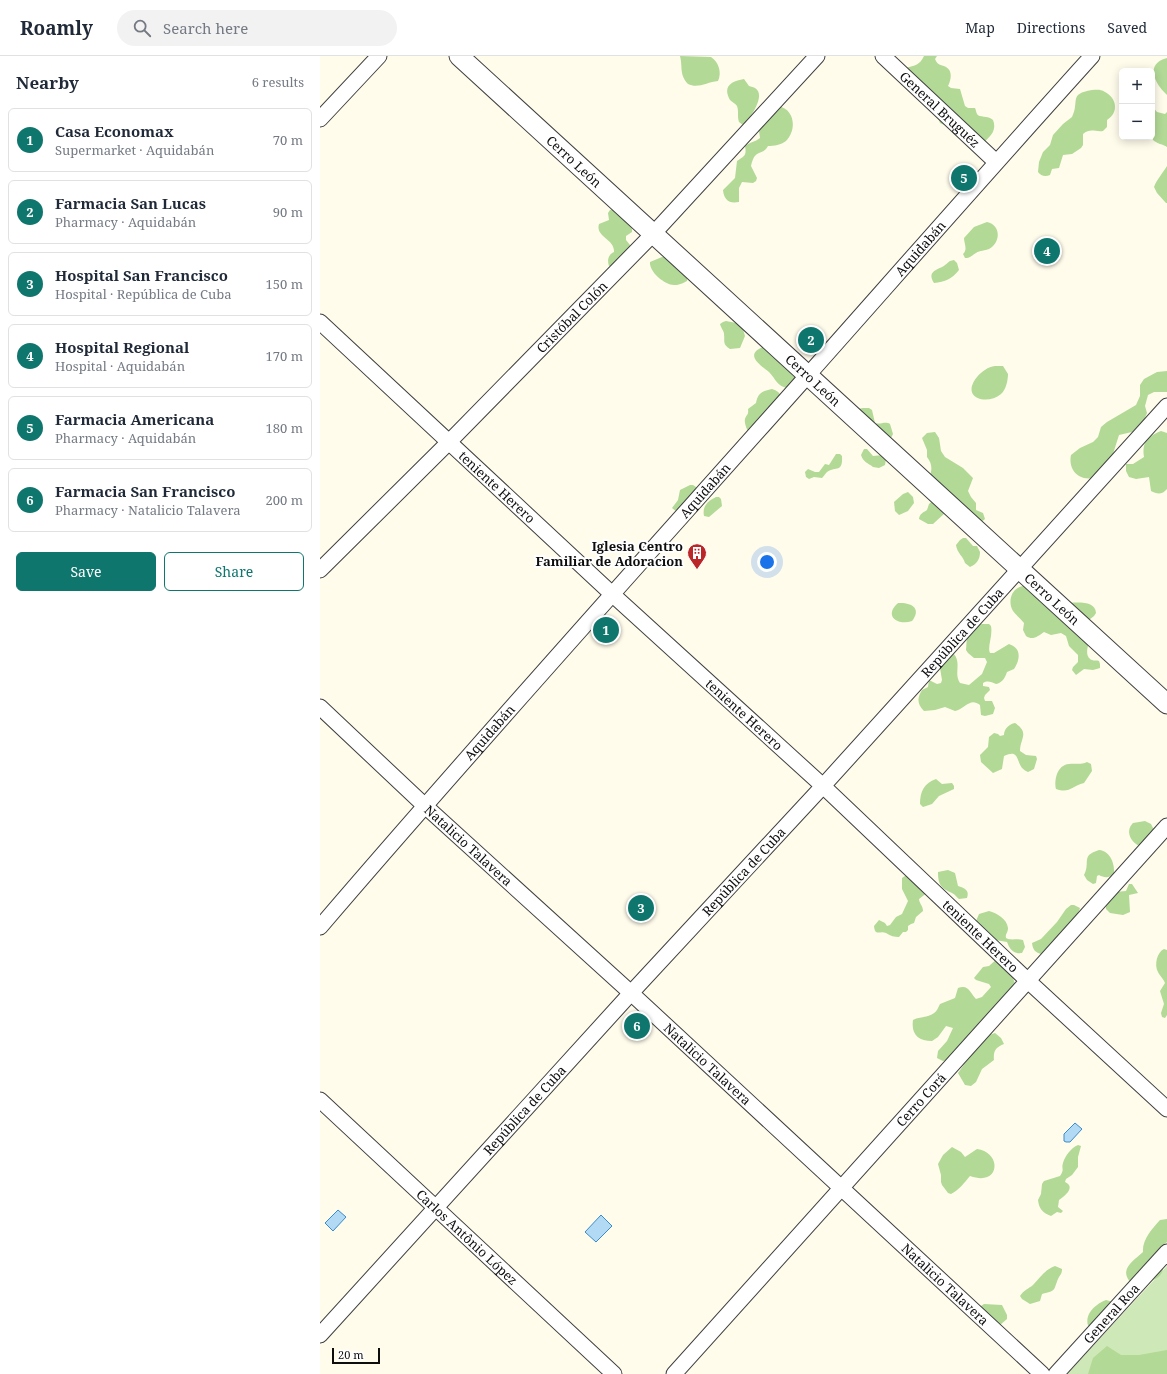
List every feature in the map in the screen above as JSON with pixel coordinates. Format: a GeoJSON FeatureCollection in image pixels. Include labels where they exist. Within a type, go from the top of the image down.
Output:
{"type":"FeatureCollection","features":[{"type":"Feature","properties":{"kind":"street"},"geometry":{"type":"LineString","coordinates":[[320,119],[379,56]]}},
{"type":"Feature","properties":{"kind":"street","name":"Cerro León"},"geometry":{"type":"LineString","coordinates":[[459,56],[1167,704]]}},
{"type":"Feature","properties":{"kind":"street","name":"Cristóbal Colón"},"geometry":{"type":"LineString","coordinates":[[320,570],[654,233],[817,56]]}},
{"type":"Feature","properties":{"kind":"street","name":"General Bruguéz"},"geometry":{"type":"LineString","coordinates":[[883,56],[996,162]]}},
{"type":"Feature","properties":{"kind":"street","name":"Aquidabán"},"geometry":{"type":"LineString","coordinates":[[320,927],[424,805],[1092,56]]}},
{"type":"Feature","properties":{"kind":"street","name":"teniente Herero"},"geometry":{"type":"LineString","coordinates":[[320,322],[612,594],[823,786],[1027,980],[1167,1109]]}},
{"type":"Feature","properties":{"kind":"street","name":"República de Cuba"},"geometry":{"type":"LineString","coordinates":[[320,1335],[631,993],[823,786],[1167,406]]}},
{"type":"Feature","properties":{"kind":"street","name":"Natalicio Talavera"},"geometry":{"type":"LineString","coordinates":[[320,707],[424,805],[631,993],[1042,1374]]}},
{"type":"Feature","properties":{"kind":"street","name":"Cerro Corá"},"geometry":{"type":"LineString","coordinates":[[674,1374],[1167,826]]}},
{"type":"Feature","properties":{"kind":"street","name":"Carlos Antônio López"},"geometry":{"type":"LineString","coordinates":[[320,1100],[614,1374]]}},
{"type":"Feature","properties":{"kind":"street","name":"General Roa"},"geometry":{"type":"LineString","coordinates":[[1056,1374],[1167,1252]]}},
{"type":"Feature","properties":{"kind":"green space"},"geometry":{"type":"Polygon","coordinates":[[[680,56],[711,57],[714,59],[719,68],[720,75],[718,81],[699,86],[688,84],[682,74],[680,56]]]}},
{"type":"Feature","properties":{"kind":"green space"},"geometry":{"type":"Polygon","coordinates":[[[924,56],[937,56],[935,59],[937,63],[946,67],[950,71],[951,78],[948,86],[951,88],[960,89],[965,106],[968,108],[975,108],[978,115],[991,118],[993,120],[994,130],[983,143],[940,123],[938,118],[938,110],[905,68],[919,63],[924,56]]]}},
{"type":"Feature","properties":{"kind":"green space"},"geometry":{"type":"Polygon","coordinates":[[[1167,58],[1167,95],[1155,78],[1154,68],[1160,61],[1167,58]]]}},
{"type":"Feature","properties":{"kind":"green space"},"geometry":{"type":"Polygon","coordinates":[[[744,79],[749,86],[758,91],[759,96],[756,107],[743,125],[739,122],[737,106],[730,100],[727,91],[732,83],[744,79]]]}},
{"type":"Feature","properties":{"kind":"green space"},"geometry":{"type":"Polygon","coordinates":[[[1092,90],[1103,91],[1112,98],[1114,102],[1115,110],[1111,117],[1107,120],[1107,127],[1103,131],[1090,131],[1083,134],[1083,145],[1081,148],[1072,154],[1063,155],[1059,168],[1052,169],[1050,175],[1045,176],[1040,174],[1038,172],[1039,162],[1043,152],[1050,145],[1053,135],[1072,117],[1077,96],[1092,90]]]}},
{"type":"Feature","properties":{"kind":"green space"},"geometry":{"type":"Polygon","coordinates":[[[778,106],[784,108],[791,115],[793,126],[790,136],[786,141],[777,145],[768,146],[765,150],[756,155],[751,166],[757,178],[756,181],[753,183],[742,182],[739,188],[739,202],[730,202],[726,199],[723,190],[735,178],[737,161],[746,152],[745,146],[760,138],[758,124],[778,106]]]}},
{"type":"Feature","properties":{"kind":"green space"},"geometry":{"type":"Polygon","coordinates":[[[1155,110],[1157,112],[1165,114],[1167,112],[1167,147],[1153,140],[1155,140],[1155,110]]]}},
{"type":"Feature","properties":{"kind":"green space"},"geometry":{"type":"Polygon","coordinates":[[[1167,166],[1167,203],[1166,203],[1154,187],[1167,166]]]}},
{"type":"Feature","properties":{"kind":"green space"},"geometry":{"type":"Polygon","coordinates":[[[614,209],[629,221],[632,232],[626,236],[626,240],[630,245],[630,252],[613,266],[609,266],[608,258],[614,252],[612,244],[600,232],[599,224],[609,220],[608,213],[610,210],[614,209]]]}},
{"type":"Feature","properties":{"kind":"green space"},"geometry":{"type":"Polygon","coordinates":[[[987,222],[995,226],[997,230],[998,234],[996,242],[989,249],[979,251],[970,257],[965,258],[963,254],[966,248],[964,238],[974,227],[987,222]]]}},
{"type":"Feature","properties":{"kind":"green space"},"geometry":{"type":"Polygon","coordinates":[[[666,257],[688,274],[687,281],[674,285],[666,283],[658,277],[652,270],[650,262],[666,257]]]}},
{"type":"Feature","properties":{"kind":"green space"},"geometry":{"type":"Polygon","coordinates":[[[954,260],[957,263],[959,270],[954,276],[948,280],[934,283],[932,273],[946,265],[949,261],[954,260]]]}},
{"type":"Feature","properties":{"kind":"green space"},"geometry":{"type":"Polygon","coordinates":[[[726,321],[742,326],[745,336],[740,348],[730,349],[725,344],[724,333],[720,324],[726,321]]]}},
{"type":"Feature","properties":{"kind":"green space"},"geometry":{"type":"Polygon","coordinates":[[[763,347],[799,376],[788,388],[781,386],[754,357],[757,350],[763,347]]]}},
{"type":"Feature","properties":{"kind":"green space"},"geometry":{"type":"Polygon","coordinates":[[[995,366],[1003,366],[1008,374],[1004,390],[995,398],[977,398],[973,395],[973,384],[983,371],[995,366]]]}},
{"type":"Feature","properties":{"kind":"green space"},"geometry":{"type":"Polygon","coordinates":[[[1167,371],[1167,392],[1154,392],[1148,395],[1145,406],[1147,413],[1144,420],[1132,432],[1119,435],[1112,457],[1093,478],[1083,478],[1075,473],[1071,465],[1071,455],[1080,448],[1093,442],[1098,437],[1101,427],[1107,422],[1136,405],[1140,396],[1140,385],[1144,379],[1157,372],[1167,371]]]}},
{"type":"Feature","properties":{"kind":"green space"},"geometry":{"type":"Polygon","coordinates":[[[772,389],[780,394],[786,411],[782,417],[749,433],[745,421],[748,409],[756,403],[761,393],[772,389]]]}},
{"type":"Feature","properties":{"kind":"green space"},"geometry":{"type":"Polygon","coordinates":[[[869,408],[872,410],[875,423],[890,424],[893,434],[890,440],[853,410],[869,408]]]}},
{"type":"Feature","properties":{"kind":"green space"},"geometry":{"type":"Polygon","coordinates":[[[1161,431],[1167,433],[1167,489],[1163,492],[1155,493],[1151,491],[1149,477],[1136,479],[1129,477],[1126,471],[1126,464],[1133,464],[1144,457],[1144,447],[1146,441],[1152,435],[1161,431]]]}},
{"type":"Feature","properties":{"kind":"green space"},"geometry":{"type":"Polygon","coordinates":[[[935,432],[939,438],[941,451],[945,457],[963,468],[973,478],[968,491],[976,503],[976,510],[983,513],[985,519],[980,523],[929,479],[931,465],[927,457],[927,450],[922,438],[927,433],[935,432]]]}},
{"type":"Feature","properties":{"kind":"green space"},"geometry":{"type":"Polygon","coordinates":[[[864,449],[867,449],[873,456],[883,455],[886,459],[885,465],[879,468],[873,467],[866,462],[861,455],[864,449]]]}},
{"type":"Feature","properties":{"kind":"green space"},"geometry":{"type":"Polygon","coordinates":[[[836,454],[840,454],[842,456],[840,467],[830,470],[822,478],[814,477],[809,479],[806,477],[805,472],[808,469],[819,472],[825,464],[829,465],[836,454]]]}},
{"type":"Feature","properties":{"kind":"green space"},"geometry":{"type":"Polygon","coordinates":[[[693,485],[699,489],[677,512],[672,508],[678,500],[680,490],[693,485]]]}},
{"type":"Feature","properties":{"kind":"green space"},"geometry":{"type":"Polygon","coordinates":[[[908,492],[913,497],[914,503],[908,511],[899,515],[895,511],[894,502],[903,494],[908,492]]]}},
{"type":"Feature","properties":{"kind":"green space"},"geometry":{"type":"Polygon","coordinates":[[[716,497],[721,499],[722,506],[709,517],[704,516],[706,504],[716,497]]]}},
{"type":"Feature","properties":{"kind":"green space"},"geometry":{"type":"Polygon","coordinates":[[[934,500],[946,512],[933,524],[928,524],[919,519],[919,517],[927,510],[929,504],[934,500]]]}},
{"type":"Feature","properties":{"kind":"green space"},"geometry":{"type":"Polygon","coordinates":[[[963,538],[966,538],[973,546],[977,546],[980,552],[978,561],[970,567],[965,563],[956,545],[963,538]]]}},
{"type":"Feature","properties":{"kind":"green space"},"geometry":{"type":"Polygon","coordinates":[[[1024,586],[1031,588],[1044,605],[1083,603],[1089,604],[1094,608],[1096,613],[1094,616],[1075,631],[1076,634],[1083,635],[1089,643],[1087,655],[1092,660],[1099,661],[1100,668],[1093,670],[1084,669],[1076,675],[1072,670],[1078,662],[1078,655],[1069,646],[1066,636],[1061,633],[1051,635],[1044,632],[1033,638],[1026,636],[1023,630],[1024,623],[1013,611],[1010,603],[1012,595],[1016,589],[1024,586]]]}},
{"type":"Feature","properties":{"kind":"green space"},"geometry":{"type":"Polygon","coordinates":[[[898,603],[911,605],[914,607],[916,613],[912,621],[902,622],[894,619],[892,612],[898,603]]]}},
{"type":"Feature","properties":{"kind":"green space"},"geometry":{"type":"Polygon","coordinates":[[[989,624],[991,626],[990,653],[994,653],[1009,644],[1016,648],[1019,655],[1018,662],[1014,669],[1007,672],[1002,681],[996,684],[988,681],[983,683],[983,686],[989,687],[990,690],[984,698],[985,701],[992,701],[995,708],[993,714],[985,716],[981,715],[980,705],[973,702],[955,711],[945,707],[924,711],[919,703],[920,693],[928,687],[929,680],[937,684],[941,683],[942,680],[939,662],[952,652],[957,660],[957,675],[960,683],[969,685],[982,674],[987,662],[985,658],[974,658],[966,650],[967,636],[975,625],[989,624]]]}},
{"type":"Feature","properties":{"kind":"green space"},"geometry":{"type":"Polygon","coordinates":[[[1015,723],[1020,727],[1023,733],[1020,751],[1026,755],[1036,756],[1037,759],[1034,769],[1028,772],[1024,770],[1016,756],[1009,754],[1004,756],[1002,769],[993,773],[981,762],[980,755],[988,747],[989,737],[994,733],[1000,736],[1004,735],[1007,727],[1015,723]]]}},
{"type":"Feature","properties":{"kind":"green space"},"geometry":{"type":"Polygon","coordinates":[[[1087,762],[1091,764],[1092,771],[1084,783],[1064,791],[1056,789],[1056,777],[1062,767],[1069,764],[1087,762]]]}},
{"type":"Feature","properties":{"kind":"green space"},"geometry":{"type":"Polygon","coordinates":[[[936,779],[942,784],[952,783],[954,789],[939,796],[932,804],[923,807],[920,804],[922,792],[928,783],[936,779]]]}},
{"type":"Feature","properties":{"kind":"green space"},"geometry":{"type":"Polygon","coordinates":[[[1145,821],[1151,824],[1154,830],[1142,847],[1132,840],[1129,830],[1133,823],[1145,821]]]}},
{"type":"Feature","properties":{"kind":"green space"},"geometry":{"type":"Polygon","coordinates":[[[1099,850],[1107,853],[1111,859],[1114,867],[1114,874],[1107,877],[1099,875],[1097,876],[1096,883],[1093,884],[1087,880],[1084,875],[1088,857],[1093,852],[1099,850]]]}},
{"type":"Feature","properties":{"kind":"green space"},"geometry":{"type":"Polygon","coordinates":[[[948,870],[955,873],[958,886],[968,893],[967,898],[959,899],[941,886],[938,872],[948,870]]]}},
{"type":"Feature","properties":{"kind":"green space"},"geometry":{"type":"Polygon","coordinates":[[[919,872],[926,873],[928,876],[928,892],[919,899],[923,911],[916,917],[914,923],[908,926],[908,930],[903,932],[899,937],[892,936],[884,932],[875,931],[874,926],[879,920],[887,926],[890,925],[896,917],[902,914],[908,901],[902,889],[902,878],[908,874],[919,872]]]}},
{"type":"Feature","properties":{"kind":"green space"},"geometry":{"type":"Polygon","coordinates":[[[1129,884],[1132,884],[1138,893],[1129,895],[1130,912],[1123,915],[1110,913],[1106,909],[1106,902],[1115,892],[1126,891],[1129,884]]]}},
{"type":"Feature","properties":{"kind":"green space"},"geometry":{"type":"Polygon","coordinates":[[[1071,905],[1080,908],[1072,923],[1041,954],[1036,951],[1032,943],[1041,939],[1071,905]]]}},
{"type":"Feature","properties":{"kind":"green space"},"geometry":{"type":"Polygon","coordinates":[[[989,911],[995,913],[1006,922],[1008,931],[1006,938],[1023,940],[1025,947],[1022,953],[1013,951],[1007,942],[990,939],[977,924],[976,921],[979,914],[989,911]]]}},
{"type":"Feature","properties":{"kind":"green space"},"geometry":{"type":"Polygon","coordinates":[[[1164,949],[1167,950],[1167,1015],[1165,1018],[1162,1017],[1161,1013],[1164,1004],[1160,991],[1165,983],[1156,966],[1158,956],[1164,949]]]}},
{"type":"Feature","properties":{"kind":"green space"},"geometry":{"type":"Polygon","coordinates":[[[997,959],[1012,976],[1016,986],[985,1039],[989,1035],[995,1033],[1001,1038],[1004,1044],[999,1046],[996,1050],[994,1060],[982,1069],[976,1082],[971,1086],[965,1085],[958,1073],[970,1056],[943,1061],[937,1058],[938,1051],[947,1041],[953,1028],[946,1026],[938,1037],[932,1041],[927,1041],[919,1038],[914,1033],[913,1020],[935,1013],[940,1004],[955,998],[958,988],[967,988],[976,999],[982,997],[991,987],[989,984],[974,978],[983,967],[989,966],[997,959]]]}},
{"type":"Feature","properties":{"kind":"green space"},"geometry":{"type":"Polygon","coordinates":[[[1075,1146],[1081,1146],[1078,1157],[1078,1167],[1072,1175],[1066,1179],[1065,1182],[1070,1186],[1070,1189],[1059,1200],[1058,1207],[1063,1211],[1061,1213],[1057,1212],[1051,1216],[1046,1214],[1039,1206],[1038,1200],[1041,1194],[1042,1184],[1044,1181],[1060,1176],[1065,1158],[1075,1146]]]}},
{"type":"Feature","properties":{"kind":"green space"},"geometry":{"type":"Polygon","coordinates":[[[952,1147],[961,1152],[965,1157],[977,1149],[985,1151],[991,1156],[994,1162],[992,1173],[988,1177],[980,1178],[970,1176],[956,1191],[951,1194],[948,1193],[942,1185],[938,1164],[943,1155],[952,1147]]]}},
{"type":"Feature","properties":{"kind":"green space"},"geometry":{"type":"Polygon","coordinates":[[[1167,1219],[1167,1242],[1161,1247],[1160,1250],[1160,1257],[1163,1265],[1161,1275],[1148,1282],[1132,1284],[1126,1274],[1128,1266],[1143,1252],[1144,1243],[1154,1227],[1160,1220],[1167,1219]]]}},
{"type":"Feature","properties":{"kind":"green space"},"geometry":{"type":"Polygon","coordinates":[[[1055,1266],[1062,1269],[1062,1271],[1054,1290],[1042,1294],[1040,1301],[1030,1304],[1022,1299],[1020,1296],[1023,1292],[1033,1285],[1045,1272],[1055,1266]]]}},
{"type":"Feature","properties":{"kind":"green space"},"geometry":{"type":"Polygon","coordinates":[[[1167,1266],[1167,1374],[1067,1374],[1167,1266]]]}},
{"type":"Feature","properties":{"kind":"green space"},"geometry":{"type":"Polygon","coordinates":[[[1106,1300],[1113,1302],[1091,1331],[1087,1321],[1090,1312],[1101,1302],[1106,1300]]]}},
{"type":"Feature","properties":{"kind":"green space"},"geometry":{"type":"Polygon","coordinates":[[[984,1304],[1002,1305],[1007,1315],[1007,1319],[1000,1325],[984,1329],[980,1327],[976,1319],[978,1308],[984,1304]]]}},
{"type":"Feature","properties":{"kind":"green space"},"geometry":{"type":"Polygon","coordinates":[[[1107,1346],[1121,1355],[1139,1355],[1167,1350],[1167,1374],[1088,1374],[1093,1358],[1107,1346]]]}},
{"type":"Feature","properties":{"kind":"water"},"geometry":{"type":"Polygon","coordinates":[[[1075,1123],[1082,1129],[1070,1142],[1064,1141],[1064,1134],[1075,1123]]]}},
{"type":"Feature","properties":{"kind":"water"},"geometry":{"type":"Polygon","coordinates":[[[338,1210],[346,1217],[333,1231],[325,1223],[338,1210]]]}},
{"type":"Feature","properties":{"kind":"water"},"geometry":{"type":"Polygon","coordinates":[[[601,1215],[612,1226],[596,1242],[585,1232],[601,1215]]]}},
{"type":"Feature","properties":{"kind":"place","name":"Farmacia Americana"},"geometry":{"type":"Point","coordinates":[964,178]}},
{"type":"Feature","properties":{"kind":"place","name":"Hospital Regional"},"geometry":{"type":"Point","coordinates":[1047,251]}},
{"type":"Feature","properties":{"kind":"place","name":"Farmacia San Lucas"},"geometry":{"type":"Point","coordinates":[811,340]}},
{"type":"Feature","properties":{"kind":"place","name":"Iglesia Centro Familiar de Adoracion"},"geometry":{"type":"Point","coordinates":[697,570]}},
{"type":"Feature","properties":{"kind":"place","name":"Casa Economax"},"geometry":{"type":"Point","coordinates":[606,630]}},
{"type":"Feature","properties":{"kind":"place","name":"Hospital San Francisco"},"geometry":{"type":"Point","coordinates":[641,908]}},
{"type":"Feature","properties":{"kind":"place","name":"Farmacia San Francisco"},"geometry":{"type":"Point","coordinates":[637,1026]}}]}
